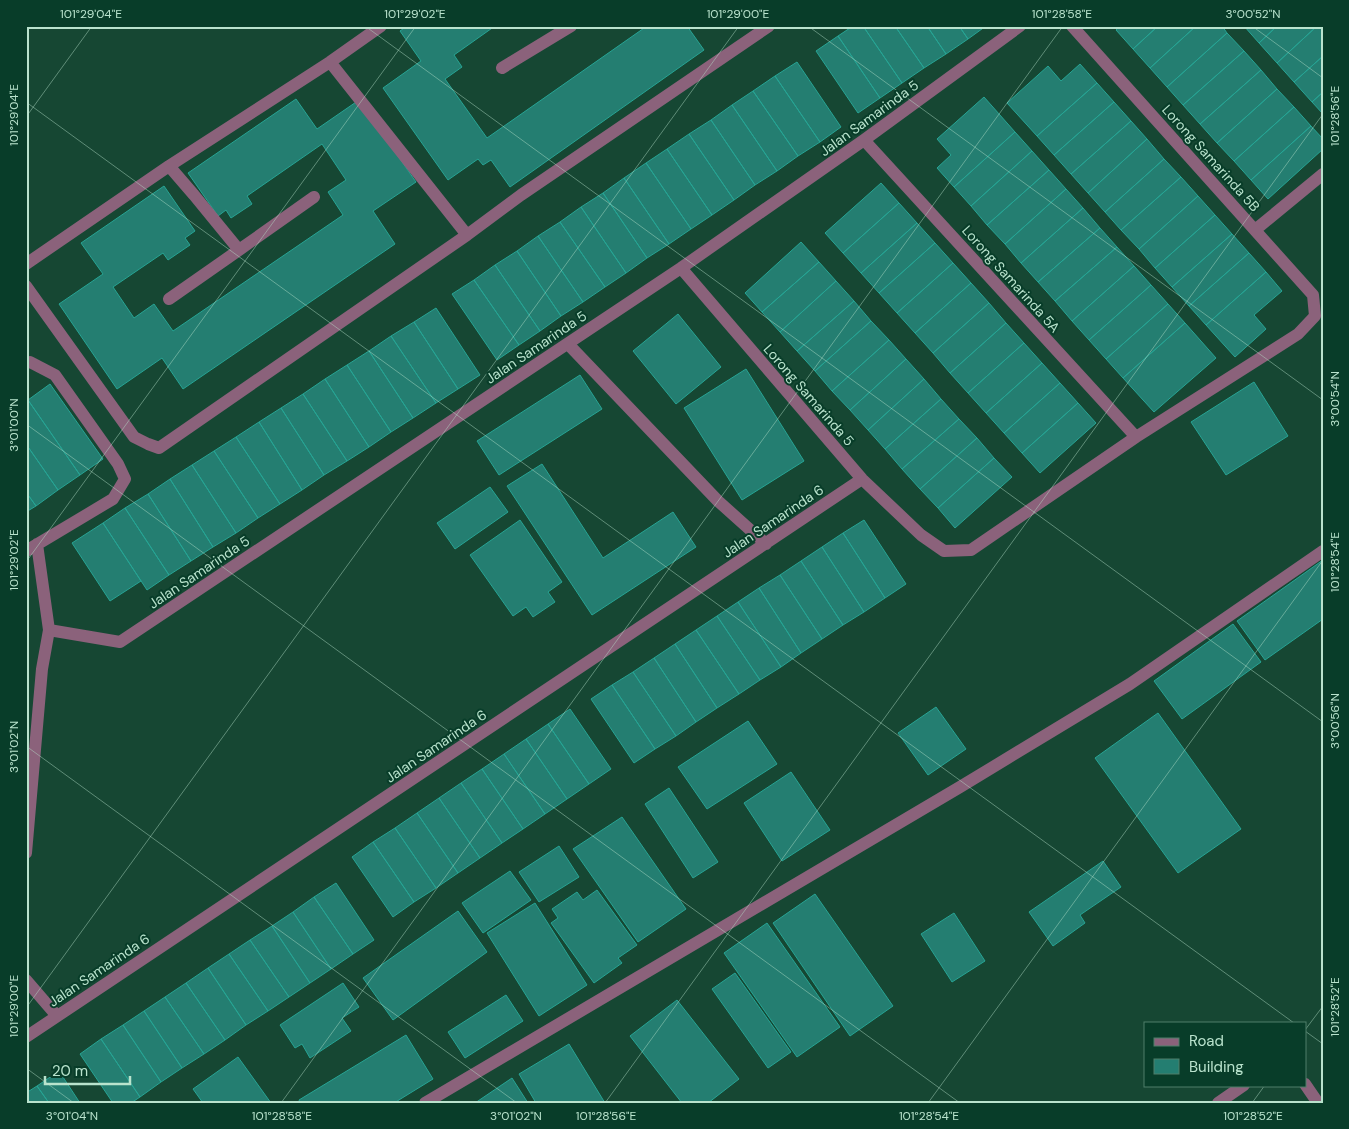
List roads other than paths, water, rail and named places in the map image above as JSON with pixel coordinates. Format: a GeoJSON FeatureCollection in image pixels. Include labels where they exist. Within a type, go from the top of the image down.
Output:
{"type":"FeatureCollection","features":[{"type":"Feature","properties":{"kind":"street"},"geometry":{"type":"LineString","coordinates":[[26,264],[169,166],[330,62],[381,26]]}},
{"type":"Feature","properties":{"kind":"street"},"geometry":{"type":"LineString","coordinates":[[502,68],[571,26]]}},
{"type":"Feature","properties":{"kind":"street"},"geometry":{"type":"LineString","coordinates":[[26,286],[134,437],[159,448],[467,235],[521,195],[769,26]]}},
{"type":"Feature","properties":{"kind":"street","name":"Jalan Samarinda 5"},"geometry":{"type":"LineString","coordinates":[[49,630],[120,642],[681,268],[864,140],[1020,26]]}},
{"type":"Feature","properties":{"kind":"street","name":"Lorong Samarinda 5B"},"geometry":{"type":"LineString","coordinates":[[1072,26],[1313,295],[1315,316]]}},
{"type":"Feature","properties":{"kind":"street"},"geometry":{"type":"LineString","coordinates":[[330,62],[467,235]]}},
{"type":"Feature","properties":{"kind":"street","name":"Lorong Samarinda 5A"},"geometry":{"type":"LineString","coordinates":[[864,140],[1136,438]]}},
{"type":"Feature","properties":{"kind":"street"},"geometry":{"type":"LineString","coordinates":[[169,166],[239,250]]}},
{"type":"Feature","properties":{"kind":"street"},"geometry":{"type":"LineString","coordinates":[[1256,230],[1323,174]]}},
{"type":"Feature","properties":{"kind":"street"},"geometry":{"type":"LineString","coordinates":[[169,299],[314,197]]}},
{"type":"Feature","properties":{"kind":"street","name":"Lorong Samarinda 5"},"geometry":{"type":"LineString","coordinates":[[681,268],[862,479],[921,535],[944,551],[971,550],[1136,438],[1298,334],[1315,316]]}},
{"type":"Feature","properties":{"kind":"street"},"geometry":{"type":"LineString","coordinates":[[568,344],[718,501],[766,544]]}},
{"type":"Feature","properties":{"kind":"street"},"geometry":{"type":"LineString","coordinates":[[26,853],[42,669],[49,630],[32,548],[113,499],[125,479],[118,464],[55,375],[27,361]]}},
{"type":"Feature","properties":{"kind":"street","name":"Jalan Samarinda 6"},"geometry":{"type":"LineString","coordinates":[[26,1037],[862,479]]}},
{"type":"Feature","properties":{"kind":"street"},"geometry":{"type":"LineString","coordinates":[[425,1103],[960,787],[1121,689],[1323,552]]}},
{"type":"Feature","properties":{"kind":"street"},"geometry":{"type":"LineString","coordinates":[[26,980],[57,1016]]}},
{"type":"Feature","properties":{"kind":"street"},"geometry":{"type":"LineString","coordinates":[[1306,1085],[1318,1103]]}},
{"type":"Feature","properties":{"kind":"street"},"geometry":{"type":"LineString","coordinates":[[1218,1103],[1243,1086]]}}]}
